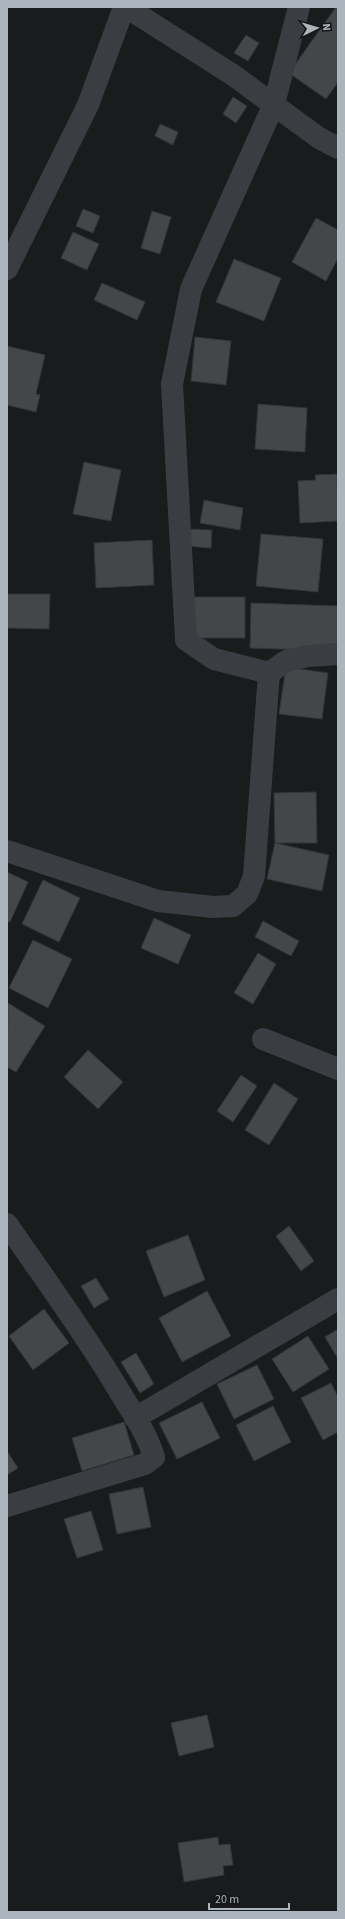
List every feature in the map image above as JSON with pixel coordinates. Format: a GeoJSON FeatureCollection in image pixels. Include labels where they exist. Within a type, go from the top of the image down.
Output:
{"type":"FeatureCollection","features":[{"type":"Feature","properties":{"kind":"street"},"geometry":{"type":"LineString","coordinates":[[7,269],[88,105],[125,7],[233,75],[319,138],[338,148]]}},
{"type":"Feature","properties":{"kind":"street"},"geometry":{"type":"LineString","coordinates":[[299,7],[274,104],[191,289],[172,384],[186,640],[214,659],[269,673],[286,661],[308,656],[338,654]]}},
{"type":"Feature","properties":{"kind":"street"},"geometry":{"type":"LineString","coordinates":[[7,852],[158,901],[213,907],[233,906],[247,894],[254,876],[269,673]]}},
{"type":"Feature","properties":{"kind":"street"},"geometry":{"type":"LineString","coordinates":[[263,1039],[338,1069]]}},
{"type":"Feature","properties":{"kind":"street"},"geometry":{"type":"LineString","coordinates":[[7,1224],[86,1336],[135,1418],[151,1447],[154,1457],[145,1464],[7,1506]]}},
{"type":"Feature","properties":{"kind":"street"},"geometry":{"type":"LineString","coordinates":[[135,1418],[338,1300]]}},
{"type":"Feature","properties":{"kind":"building"},"geometry":{"type":"Polygon","coordinates":[[[336,7],[338,7],[338,82],[326,99],[289,73],[336,7]]]}},
{"type":"Feature","properties":{"kind":"building"},"geometry":{"type":"Polygon","coordinates":[[[246,35],[259,43],[248,61],[234,53],[246,35]]]}},
{"type":"Feature","properties":{"kind":"building"},"geometry":{"type":"Polygon","coordinates":[[[233,97],[247,106],[236,123],[223,114],[233,97]]]}},
{"type":"Feature","properties":{"kind":"building"},"geometry":{"type":"Polygon","coordinates":[[[160,124],[178,132],[173,145],[155,136],[160,124]]]}},
{"type":"Feature","properties":{"kind":"building"},"geometry":{"type":"Polygon","coordinates":[[[83,209],[100,216],[93,233],[76,226],[83,209]]]}},
{"type":"Feature","properties":{"kind":"building"},"geometry":{"type":"Polygon","coordinates":[[[152,211],[171,217],[160,254],[141,248],[152,211]]]}},
{"type":"Feature","properties":{"kind":"building"},"geometry":{"type":"Polygon","coordinates":[[[316,218],[338,230],[338,258],[326,281],[292,262],[316,218]]]}},
{"type":"Feature","properties":{"kind":"building"},"geometry":{"type":"Polygon","coordinates":[[[73,232],[99,244],[87,270],[61,258],[73,232]]]}},
{"type":"Feature","properties":{"kind":"building"},"geometry":{"type":"Polygon","coordinates":[[[234,259],[281,278],[264,321],[216,302],[234,259]]]}},
{"type":"Feature","properties":{"kind":"building"},"geometry":{"type":"Polygon","coordinates":[[[102,283],[145,302],[137,320],[94,300],[102,283]]]}},
{"type":"Feature","properties":{"kind":"building"},"geometry":{"type":"Polygon","coordinates":[[[195,337],[231,341],[226,385],[191,381],[195,337]]]}},
{"type":"Feature","properties":{"kind":"building"},"geometry":{"type":"Polygon","coordinates":[[[7,346],[45,355],[36,394],[40,395],[36,412],[7,405],[7,346]]]}},
{"type":"Feature","properties":{"kind":"building"},"geometry":{"type":"Polygon","coordinates":[[[258,404],[307,408],[305,452],[255,449],[258,404]]]}},
{"type":"Feature","properties":{"kind":"building"},"geometry":{"type":"Polygon","coordinates":[[[84,462],[121,470],[111,521],[73,514],[84,462]]]}},
{"type":"Feature","properties":{"kind":"building"},"geometry":{"type":"Polygon","coordinates":[[[337,474],[338,521],[300,523],[298,481],[316,480],[315,475],[337,474]]]}},
{"type":"Feature","properties":{"kind":"building"},"geometry":{"type":"Polygon","coordinates":[[[204,500],[243,508],[240,530],[200,523],[204,500]]]}},
{"type":"Feature","properties":{"kind":"building"},"geometry":{"type":"Polygon","coordinates":[[[187,529],[212,530],[211,548],[186,546],[187,529]]]}},
{"type":"Feature","properties":{"kind":"building"},"geometry":{"type":"Polygon","coordinates":[[[261,534],[323,539],[318,592],[256,586],[261,534]]]}},
{"type":"Feature","properties":{"kind":"building"},"geometry":{"type":"Polygon","coordinates":[[[152,540],[154,585],[96,588],[94,543],[152,540]]]}},
{"type":"Feature","properties":{"kind":"building"},"geometry":{"type":"Polygon","coordinates":[[[7,594],[50,594],[49,629],[7,628],[7,594]]]}},
{"type":"Feature","properties":{"kind":"building"},"geometry":{"type":"Polygon","coordinates":[[[188,597],[245,597],[245,638],[188,638],[188,597]]]}},
{"type":"Feature","properties":{"kind":"building"},"geometry":{"type":"Polygon","coordinates":[[[251,603],[338,606],[338,651],[250,648],[251,603]]]}},
{"type":"Feature","properties":{"kind":"building"},"geometry":{"type":"Polygon","coordinates":[[[286,667],[328,673],[322,719],[279,714],[286,667]]]}},
{"type":"Feature","properties":{"kind":"building"},"geometry":{"type":"Polygon","coordinates":[[[316,792],[317,843],[275,843],[274,793],[316,792]]]}},
{"type":"Feature","properties":{"kind":"building"},"geometry":{"type":"Polygon","coordinates":[[[275,843],[329,855],[322,891],[267,879],[275,843]]]}},
{"type":"Feature","properties":{"kind":"building"},"geometry":{"type":"Polygon","coordinates":[[[7,872],[28,882],[10,922],[7,921],[7,872]]]}},
{"type":"Feature","properties":{"kind":"building"},"geometry":{"type":"Polygon","coordinates":[[[43,880],[80,898],[59,942],[22,924],[43,880]]]}},
{"type":"Feature","properties":{"kind":"building"},"geometry":{"type":"Polygon","coordinates":[[[154,918],[191,935],[178,964],[141,948],[154,918]]]}},
{"type":"Feature","properties":{"kind":"building"},"geometry":{"type":"Polygon","coordinates":[[[263,921],[299,941],[291,956],[255,937],[263,921]]]}},
{"type":"Feature","properties":{"kind":"building"},"geometry":{"type":"Polygon","coordinates":[[[33,940],[72,959],[48,1008],[9,988],[33,940]]]}},
{"type":"Feature","properties":{"kind":"building"},"geometry":{"type":"Polygon","coordinates":[[[258,953],[276,964],[253,1004],[234,993],[258,953]]]}},
{"type":"Feature","properties":{"kind":"building"},"geometry":{"type":"Polygon","coordinates":[[[8,1003],[45,1026],[16,1072],[7,1067],[8,1003]]]}},
{"type":"Feature","properties":{"kind":"building"},"geometry":{"type":"Polygon","coordinates":[[[88,1050],[123,1082],[98,1109],[64,1077],[88,1050]]]}},
{"type":"Feature","properties":{"kind":"building"},"geometry":{"type":"Polygon","coordinates":[[[241,1075],[257,1086],[233,1122],[217,1111],[241,1075]]]}},
{"type":"Feature","properties":{"kind":"building"},"geometry":{"type":"Polygon","coordinates":[[[274,1083],[298,1099],[269,1145],[245,1130],[274,1083]]]}},
{"type":"Feature","properties":{"kind":"building"},"geometry":{"type":"Polygon","coordinates":[[[289,1226],[314,1261],[301,1271],[276,1236],[289,1226]]]}},
{"type":"Feature","properties":{"kind":"building"},"geometry":{"type":"Polygon","coordinates":[[[188,1235],[205,1280],[164,1297],[146,1251],[188,1235]]]}},
{"type":"Feature","properties":{"kind":"building"},"geometry":{"type":"Polygon","coordinates":[[[96,1278],[109,1299],[94,1308],[81,1286],[96,1278]]]}},
{"type":"Feature","properties":{"kind":"building"},"geometry":{"type":"Polygon","coordinates":[[[207,1291],[231,1336],[182,1362],[159,1318],[207,1291]]]}},
{"type":"Feature","properties":{"kind":"building"},"geometry":{"type":"Polygon","coordinates":[[[44,1309],[69,1343],[33,1370],[9,1336],[44,1309]]]}},
{"type":"Feature","properties":{"kind":"building"},"geometry":{"type":"Polygon","coordinates":[[[338,1329],[338,1359],[325,1337],[338,1329]]]}},
{"type":"Feature","properties":{"kind":"building"},"geometry":{"type":"Polygon","coordinates":[[[308,1336],[329,1369],[293,1392],[272,1359],[308,1336]]]}},
{"type":"Feature","properties":{"kind":"building"},"geometry":{"type":"Polygon","coordinates":[[[136,1353],[154,1384],[140,1393],[121,1362],[136,1353]]]}},
{"type":"Feature","properties":{"kind":"building"},"geometry":{"type":"Polygon","coordinates":[[[257,1365],[274,1399],[234,1419],[217,1384],[257,1365]]]}},
{"type":"Feature","properties":{"kind":"building"},"geometry":{"type":"Polygon","coordinates":[[[331,1383],[338,1397],[338,1432],[323,1440],[301,1398],[331,1383]]]}},
{"type":"Feature","properties":{"kind":"building"},"geometry":{"type":"Polygon","coordinates":[[[202,1402],[220,1438],[177,1459],[159,1423],[202,1402]]]}},
{"type":"Feature","properties":{"kind":"building"},"geometry":{"type":"Polygon","coordinates":[[[273,1406],[291,1442],[254,1461],[236,1425],[273,1406]]]}},
{"type":"Feature","properties":{"kind":"building"},"geometry":{"type":"Polygon","coordinates":[[[124,1422],[134,1455],[82,1471],[72,1438],[124,1422]]]}},
{"type":"Feature","properties":{"kind":"building"},"geometry":{"type":"Polygon","coordinates":[[[7,1451],[18,1468],[7,1475],[7,1451]]]}},
{"type":"Feature","properties":{"kind":"building"},"geometry":{"type":"Polygon","coordinates":[[[143,1487],[151,1527],[117,1534],[109,1494],[143,1487]]]}},
{"type":"Feature","properties":{"kind":"building"},"geometry":{"type":"Polygon","coordinates":[[[91,1511],[103,1550],[77,1558],[64,1519],[91,1511]]]}},
{"type":"Feature","properties":{"kind":"building"},"geometry":{"type":"Polygon","coordinates":[[[207,1715],[214,1747],[179,1756],[171,1723],[207,1715]]]}},
{"type":"Feature","properties":{"kind":"building"},"geometry":{"type":"Polygon","coordinates":[[[218,1837],[219,1845],[230,1844],[233,1865],[223,1866],[224,1875],[184,1882],[178,1843],[218,1837]]]}}]}
